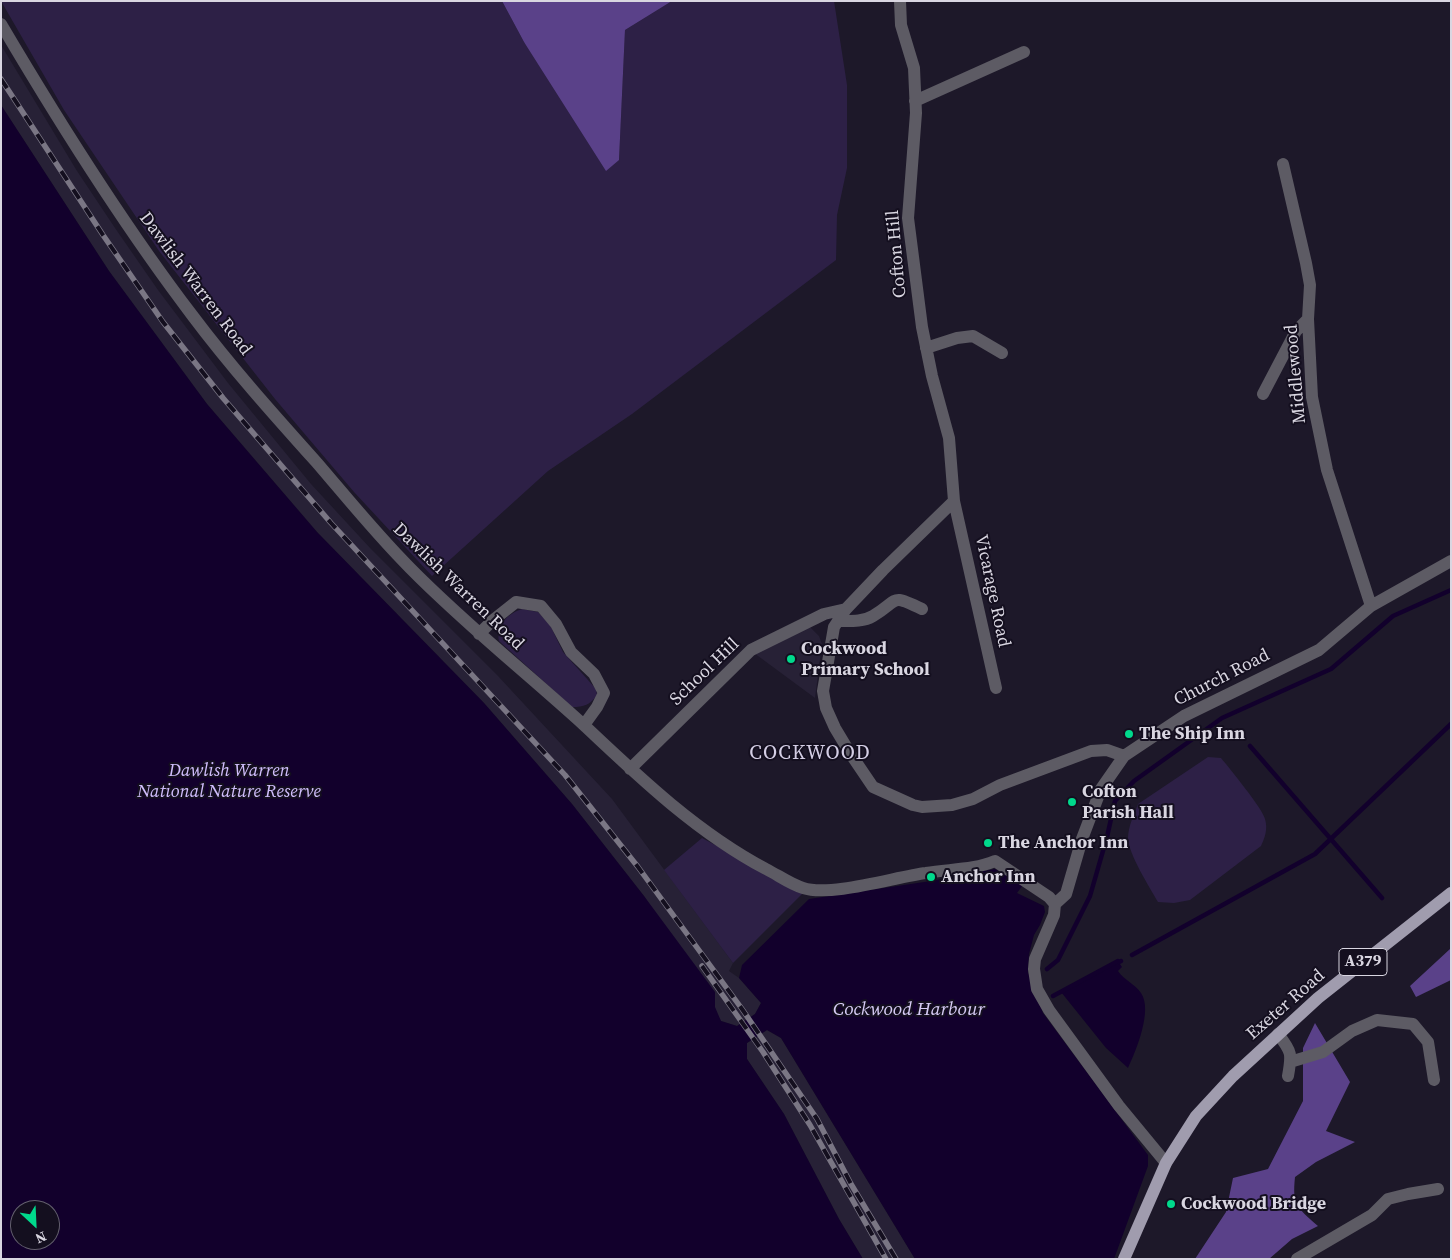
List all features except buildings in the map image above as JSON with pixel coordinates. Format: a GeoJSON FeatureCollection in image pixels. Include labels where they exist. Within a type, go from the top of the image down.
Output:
{"type":"FeatureCollection","features":[{"type":"Feature","properties":{"kind":"main road","name":"Exeter Road"},"geometry":{"type":"LineString","coordinates":[[1166,1163],[1196,1116],[1232,1076],[1318,998],[1451,893]]}},
{"type":"Feature","properties":{"kind":"main road","name":"A379"},"geometry":{"type":"LineString","coordinates":[[1124,1259],[1166,1163]]}},
{"type":"Feature","properties":{"kind":"street","name":"Cofton Hill"},"geometry":{"type":"LineString","coordinates":[[900,1],[902,25],[914,68],[916,113],[908,218],[922,327],[949,438],[954,501]]}},
{"type":"Feature","properties":{"kind":"street","name":"Dawlish Warren Road"},"geometry":{"type":"LineString","coordinates":[[1,24],[40,90],[120,215],[193,316],[267,407],[410,568],[479,634],[630,769],[689,818],[738,854],[800,887],[812,890],[830,890],[924,873],[984,865],[994,861],[1049,897],[1055,904]]}},
{"type":"Feature","properties":{"kind":"street"},"geometry":{"type":"LineString","coordinates":[[915,101],[1024,52]]}},
{"type":"Feature","properties":{"kind":"street","name":"Middlewood"},"geometry":{"type":"LineString","coordinates":[[1283,164],[1308,278],[1312,397],[1327,470],[1371,606]]}},
{"type":"Feature","properties":{"kind":"street"},"geometry":{"type":"LineString","coordinates":[[1263,394],[1296,331],[1308,320]]}},
{"type":"Feature","properties":{"kind":"street"},"geometry":{"type":"LineString","coordinates":[[926,348],[957,338],[973,336],[1002,353]]}},
{"type":"Feature","properties":{"kind":"street"},"geometry":{"type":"LineString","coordinates":[[954,501],[846,609],[834,628],[823,691],[826,708],[850,753],[873,787],[913,805],[922,807],[952,805],[973,799],[1000,785],[1091,751],[1107,750],[1124,756]]}},
{"type":"Feature","properties":{"kind":"street","name":"Vicarage Road"},"geometry":{"type":"LineString","coordinates":[[954,501],[996,688]]}},
{"type":"Feature","properties":{"kind":"street","name":"Church Road"},"geometry":{"type":"LineString","coordinates":[[1166,1163],[1119,1106],[1049,1010],[1037,989],[1034,969],[1035,958],[1054,915],[1055,904],[1066,894],[1082,839],[1101,789],[1124,756],[1184,716],[1319,650],[1371,606],[1451,562]]}},
{"type":"Feature","properties":{"kind":"street"},"geometry":{"type":"LineString","coordinates":[[838,621],[866,619],[874,616],[892,601],[898,600],[922,609]]}},
{"type":"Feature","properties":{"kind":"street"},"geometry":{"type":"LineString","coordinates":[[479,634],[516,602],[541,606],[556,624],[571,652],[594,674],[604,693],[584,726]]}},
{"type":"Feature","properties":{"kind":"street","name":"School Hill"},"geometry":{"type":"LineString","coordinates":[[630,769],[751,650],[824,614],[846,609]]}},
{"type":"Feature","properties":{"kind":"street"},"geometry":{"type":"LineString","coordinates":[[1290,1062],[1323,1052],[1352,1031],[1377,1020],[1413,1024],[1428,1042],[1434,1080]]}},
{"type":"Feature","properties":{"kind":"street"},"geometry":{"type":"LineString","coordinates":[[1278,1034],[1288,1047],[1290,1054],[1288,1076]]}},
{"type":"Feature","properties":{"kind":"street"},"geometry":{"type":"LineString","coordinates":[[1297,1259],[1372,1215],[1388,1199],[1438,1189]]}},
{"type":"Feature","properties":{"kind":"shaded area"},"geometry":{"type":"Polygon","coordinates":[[[1,1],[502,1],[524,42],[619,160],[625,30],[672,1],[834,1],[847,85],[847,168],[837,215],[836,260],[632,414],[548,471],[432,576],[354,492],[275,399],[159,251],[64,110],[1,1]]]}},
{"type":"Feature","properties":{"kind":"shaded area"},"geometry":{"type":"Polygon","coordinates":[[[502,1],[672,1],[625,30],[619,160],[606,171],[524,42],[502,1]]]}},
{"type":"Feature","properties":{"kind":"shaded area"},"geometry":{"type":"Polygon","coordinates":[[[1,45],[77,171],[115,228],[158,290],[228,383],[311,484],[371,549],[498,676],[612,799],[733,963],[729,971],[739,978],[761,1003],[755,1014],[737,1026],[721,1021],[644,896],[572,804],[484,703],[317,532],[207,404],[109,271],[1,105],[1,45]]]}},
{"type":"Feature","properties":{"kind":"shaded area"},"geometry":{"type":"Polygon","coordinates":[[[522,609],[538,612],[550,625],[563,652],[596,689],[597,695],[592,701],[583,706],[572,707],[499,641],[499,630],[504,620],[522,609]]]}},
{"type":"Feature","properties":{"kind":"shaded area","name":"Cockwood Primary School"},"geometry":{"type":"Polygon","coordinates":[[[809,626],[819,636],[822,644],[815,698],[754,653],[809,626]]]}},
{"type":"Feature","properties":{"kind":"shaded area"},"geometry":{"type":"Polygon","coordinates":[[[1208,757],[1221,758],[1259,807],[1266,823],[1264,839],[1261,846],[1190,900],[1174,903],[1158,902],[1140,870],[1129,844],[1128,834],[1132,821],[1138,804],[1208,757]]]}},
{"type":"Feature","properties":{"kind":"shaded area"},"geometry":{"type":"Polygon","coordinates":[[[702,838],[804,892],[733,963],[664,870],[702,838]]]}},
{"type":"Feature","properties":{"kind":"shaded area"},"geometry":{"type":"Polygon","coordinates":[[[1450,949],[1451,980],[1416,997],[1410,986],[1450,949]]]}},
{"type":"Feature","properties":{"kind":"shaded area"},"geometry":{"type":"Polygon","coordinates":[[[1315,1023],[1350,1082],[1326,1131],[1355,1142],[1316,1162],[1295,1177],[1294,1194],[1297,1205],[1318,1226],[1292,1239],[1269,1259],[1195,1259],[1226,1212],[1233,1178],[1268,1169],[1303,1101],[1303,1048],[1315,1023]]]}},
{"type":"Feature","properties":{"kind":"shaded area"},"geometry":{"type":"Polygon","coordinates":[[[767,1030],[781,1038],[915,1259],[863,1259],[839,1219],[784,1114],[747,1059],[747,1043],[767,1030]]]}},
{"type":"Feature","properties":{"kind":"water","name":"Dawlish Warren National Nature Reserve"},"geometry":{"type":"Polygon","coordinates":[[[1,105],[109,271],[207,404],[317,532],[484,703],[572,804],[644,896],[715,992],[715,1007],[721,1021],[737,1026],[755,1014],[761,1003],[739,978],[742,965],[809,899],[931,881],[995,869],[1023,885],[1017,893],[1044,906],[1045,912],[1034,935],[1029,954],[1028,972],[1043,1013],[1148,1155],[1148,1166],[1114,1259],[915,1259],[781,1038],[767,1030],[747,1043],[747,1059],[784,1114],[839,1219],[863,1259],[1,1259],[1,105]]]}},
{"type":"Feature","properties":{"kind":"water"},"geometry":{"type":"Polygon","coordinates":[[[1118,961],[1122,967],[1118,971],[1141,993],[1145,1010],[1142,1030],[1128,1068],[1106,1048],[1061,992],[1118,961]]]}},
{"type":"Feature","properties":{"kind":"waterway"},"geometry":{"type":"LineString","coordinates":[[1047,969],[1058,960],[1090,896],[1115,801],[1134,781],[1222,718],[1331,669],[1393,616],[1451,590]]}},
{"type":"Feature","properties":{"kind":"waterway"},"geometry":{"type":"LineString","coordinates":[[1132,955],[1315,854],[1451,724]]}},
{"type":"Feature","properties":{"kind":"waterway"},"geometry":{"type":"LineString","coordinates":[[1250,746],[1382,898]]}},
{"type":"Feature","properties":{"kind":"waterway"},"geometry":{"type":"LineString","coordinates":[[1053,996],[1121,961]]}},
{"type":"Feature","properties":{"kind":"railway"},"geometry":{"type":"LineString","coordinates":[[1,79],[103,235],[163,322],[223,398],[331,523],[565,775],[638,867],[742,1009],[817,1119],[851,1184],[896,1259]]}},
{"type":"Feature","properties":{"kind":"railway"},"geometry":{"type":"LineString","coordinates":[[702,966],[763,1052],[810,1125],[886,1259]]}},
{"type":"Feature","properties":{"kind":"place","name":"Cockwood Primary School"},"geometry":{"type":"Point","coordinates":[791,659]}},
{"type":"Feature","properties":{"kind":"place","name":"The Ship Inn"},"geometry":{"type":"Point","coordinates":[1129,734]}},
{"type":"Feature","properties":{"kind":"place","name":"Cofton Parish Hall"},"geometry":{"type":"Point","coordinates":[1072,802]}},
{"type":"Feature","properties":{"kind":"place","name":"The Anchor Inn"},"geometry":{"type":"Point","coordinates":[988,843]}},
{"type":"Feature","properties":{"kind":"place","name":"Anchor Inn"},"geometry":{"type":"Point","coordinates":[931,877]}},
{"type":"Feature","properties":{"kind":"place","name":"Cockwood Bridge"},"geometry":{"type":"Point","coordinates":[1171,1204]}},
{"type":"Feature","properties":{"kind":"district","name":"COCKWOOD"},"geometry":{"type":"Point","coordinates":[810,754]}},
{"type":"Feature","properties":{"kind":"water label","name":"Cockwood Harbour"},"geometry":{"type":"Point","coordinates":[909,1010]}}]}
